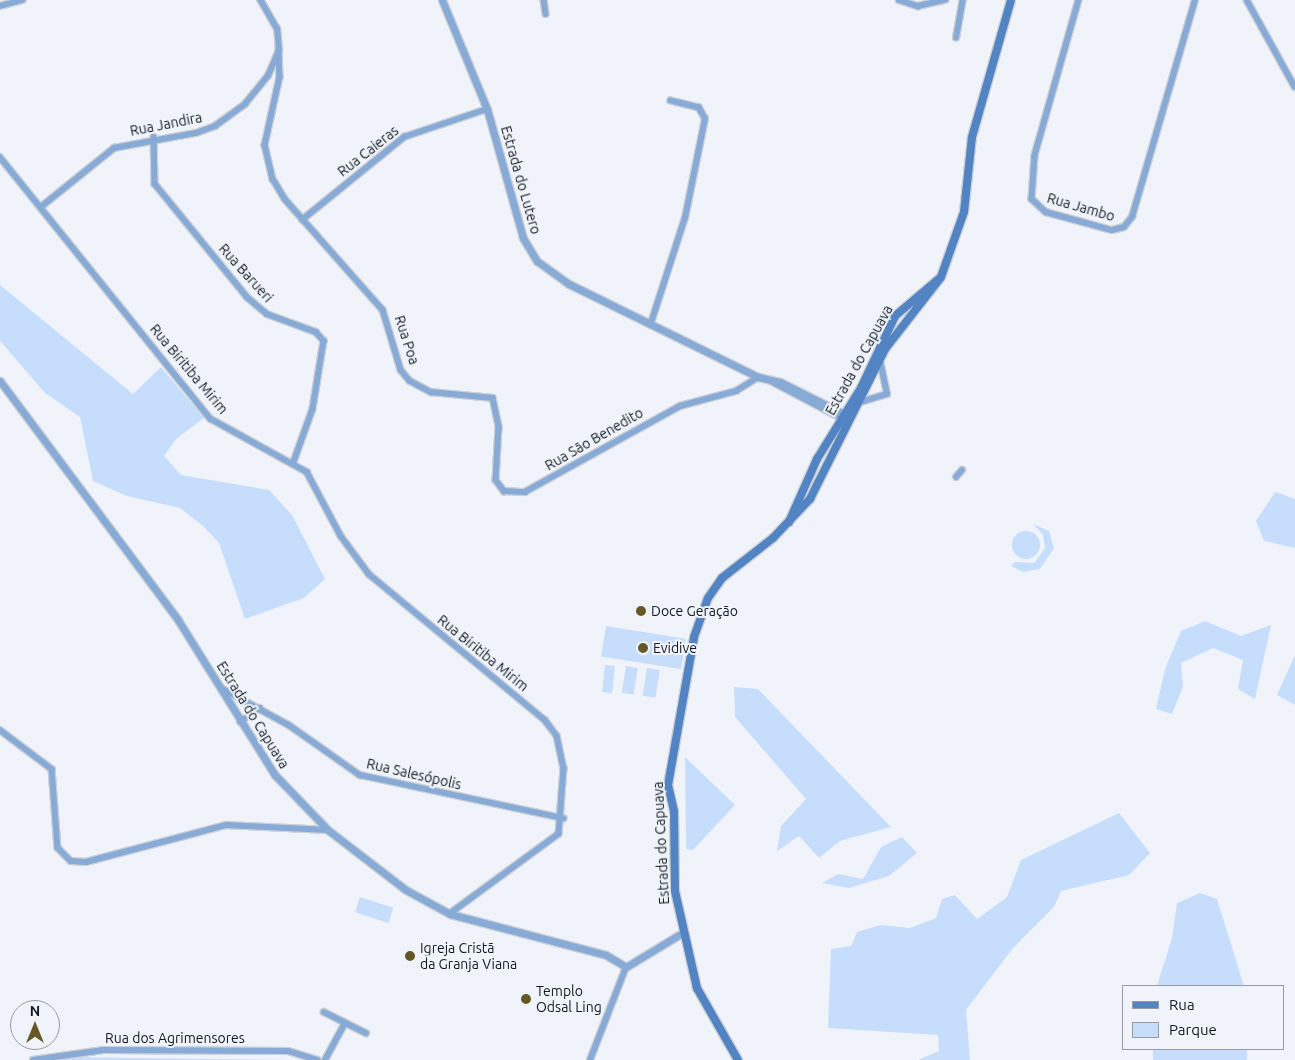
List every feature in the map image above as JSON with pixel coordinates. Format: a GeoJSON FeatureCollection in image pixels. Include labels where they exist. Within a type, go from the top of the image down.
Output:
{"type":"FeatureCollection","features":[{"type":"Feature","properties":{"kind":"main road","name":"Estrada do Capuava"},"geometry":{"type":"LineString","coordinates":[[738,1060],[700,994],[682,933],[675,891],[674,811],[668,785],[694,637],[715,587],[789,522],[813,494],[880,362],[908,318],[941,278],[964,212],[972,137],[1011,0]]}},
{"type":"Feature","properties":{"kind":"main road","name":"Estrada do Capuava"},"geometry":{"type":"LineString","coordinates":[[789,522],[802,488],[843,416],[899,310],[941,278]]}},
{"type":"Feature","properties":{"kind":"main road"},"geometry":{"type":"LineString","coordinates":[[899,310],[906,311],[908,318]]}},
{"type":"Feature","properties":{"kind":"main road"},"geometry":{"type":"LineString","coordinates":[[802,488],[813,494]]}},
{"type":"Feature","properties":{"kind":"street"},"geometry":{"type":"LineString","coordinates":[[0,6],[22,0]]}},
{"type":"Feature","properties":{"kind":"street"},"geometry":{"type":"LineString","coordinates":[[260,0],[277,29],[279,50],[280,77],[265,145],[266,160],[281,192],[302,220]]}},
{"type":"Feature","properties":{"kind":"street","name":"Estrada do Lutero"},"geometry":{"type":"LineString","coordinates":[[442,0],[487,109],[523,238],[537,262],[569,284],[758,377],[770,380],[843,416]]}},
{"type":"Feature","properties":{"kind":"street"},"geometry":{"type":"LineString","coordinates":[[544,0],[546,14]]}},
{"type":"Feature","properties":{"kind":"street"},"geometry":{"type":"LineString","coordinates":[[899,0],[918,6],[945,0]]}},
{"type":"Feature","properties":{"kind":"street"},"geometry":{"type":"LineString","coordinates":[[956,38],[962,0]]}},
{"type":"Feature","properties":{"kind":"street","name":"Rua Jambo"},"geometry":{"type":"LineString","coordinates":[[1079,0],[1035,156],[1032,198],[1046,212],[1112,230],[1124,227],[1132,216],[1195,0]]}},
{"type":"Feature","properties":{"kind":"street"},"geometry":{"type":"LineString","coordinates":[[1248,0],[1295,88]]}},
{"type":"Feature","properties":{"kind":"street","name":"Rua Jandira"},"geometry":{"type":"LineString","coordinates":[[41,207],[114,148],[215,126],[245,104],[268,76],[279,50]]}},
{"type":"Feature","properties":{"kind":"street"},"geometry":{"type":"LineString","coordinates":[[268,76],[280,77]]}},
{"type":"Feature","properties":{"kind":"street"},"geometry":{"type":"LineString","coordinates":[[651,323],[685,218],[705,118],[699,108],[671,101]]}},
{"type":"Feature","properties":{"kind":"street","name":"Rua Caieras"},"geometry":{"type":"LineString","coordinates":[[302,220],[404,137],[487,109]]}},
{"type":"Feature","properties":{"kind":"street","name":"Rua Barueri"},"geometry":{"type":"LineString","coordinates":[[154,138],[155,184],[247,297],[267,314],[316,332],[324,341],[313,409],[294,462]]}},
{"type":"Feature","properties":{"kind":"street","name":"Rua Biritiba Mirim"},"geometry":{"type":"LineString","coordinates":[[0,156],[212,419],[236,436],[294,462],[320,490],[341,536],[369,574],[545,720],[562,747],[563,818]]}},
{"type":"Feature","properties":{"kind":"street","name":"Rua Poa"},"geometry":{"type":"LineString","coordinates":[[302,220],[383,310],[401,370],[410,381],[431,392],[486,394],[497,404],[499,427]]}},
{"type":"Feature","properties":{"kind":"street"},"geometry":{"type":"LineString","coordinates":[[861,402],[882,399],[888,391],[880,362]]}},
{"type":"Feature","properties":{"kind":"street","name":"Rua São Benedito"},"geometry":{"type":"LineString","coordinates":[[499,427],[496,480],[504,491],[525,492],[680,406],[736,391],[758,377]]}},
{"type":"Feature","properties":{"kind":"street","name":"Estrada do Capuava"},"geometry":{"type":"LineString","coordinates":[[0,382],[178,620],[240,722],[275,775],[328,830],[406,890],[450,914],[606,955],[626,967]]}},
{"type":"Feature","properties":{"kind":"street"},"geometry":{"type":"LineString","coordinates":[[956,476],[962,470]]}},
{"type":"Feature","properties":{"kind":"street","name":"Rua Salesópolis"},"geometry":{"type":"LineString","coordinates":[[221,688],[260,708],[360,775],[563,818]]}},
{"type":"Feature","properties":{"kind":"street"},"geometry":{"type":"LineString","coordinates":[[240,722],[260,708]]}},
{"type":"Feature","properties":{"kind":"street"},"geometry":{"type":"LineString","coordinates":[[0,730],[52,769],[58,848],[71,861],[86,862],[226,825],[328,830]]}},
{"type":"Feature","properties":{"kind":"street"},"geometry":{"type":"LineString","coordinates":[[450,914],[553,841],[563,818]]}},
{"type":"Feature","properties":{"kind":"street"},"geometry":{"type":"LineString","coordinates":[[590,1060],[626,967],[682,933]]}},
{"type":"Feature","properties":{"kind":"street"},"geometry":{"type":"LineString","coordinates":[[324,1012],[366,1033]]}},
{"type":"Feature","properties":{"kind":"street"},"geometry":{"type":"LineString","coordinates":[[325,1060],[345,1023]]}},
{"type":"Feature","properties":{"kind":"street","name":"Rua dos Agrimensores"},"geometry":{"type":"LineString","coordinates":[[32,1060],[103,1050],[288,1051],[318,1060]]}},
{"type":"Feature","properties":{"kind":"green space"},"geometry":{"type":"Polygon","coordinates":[[[0,285],[133,394],[161,367],[204,418],[176,439],[164,456],[181,475],[269,490],[292,515],[325,579],[304,598],[245,619],[219,543],[203,526],[180,508],[127,496],[93,481],[80,417],[45,393],[0,341],[0,285]]]}},
{"type":"Feature","properties":{"kind":"green space"},"geometry":{"type":"Polygon","coordinates":[[[1275,492],[1295,499],[1295,548],[1264,541],[1256,521],[1275,492]]]}},
{"type":"Feature","properties":{"kind":"green space"},"geometry":{"type":"Polygon","coordinates":[[[1033,524],[1049,531],[1054,548],[1040,569],[1023,572],[1011,566],[1015,562],[1034,563],[1045,548],[1043,535],[1033,524]]]}},
{"type":"Feature","properties":{"kind":"green space"},"geometry":{"type":"Polygon","coordinates":[[[1026,531],[1036,535],[1040,545],[1036,555],[1026,559],[1016,555],[1012,545],[1016,535],[1026,531]]]}},
{"type":"Feature","properties":{"kind":"green space"},"geometry":{"type":"Polygon","coordinates":[[[1205,621],[1241,636],[1271,625],[1255,699],[1238,689],[1243,660],[1213,648],[1181,663],[1183,687],[1172,714],[1156,709],[1165,669],[1181,631],[1205,621]]]}},
{"type":"Feature","properties":{"kind":"green space","name":"Evidive"},"geometry":{"type":"Polygon","coordinates":[[[606,626],[686,639],[681,669],[601,657],[606,626]]]}},
{"type":"Feature","properties":{"kind":"green space"},"geometry":{"type":"Polygon","coordinates":[[[1295,655],[1295,705],[1277,695],[1295,655]]]}},
{"type":"Feature","properties":{"kind":"green space"},"geometry":{"type":"Polygon","coordinates":[[[605,665],[615,666],[612,693],[602,692],[605,665]]]}},
{"type":"Feature","properties":{"kind":"green space"},"geometry":{"type":"Polygon","coordinates":[[[626,666],[638,668],[634,695],[622,693],[626,666]]]}},
{"type":"Feature","properties":{"kind":"green space"},"geometry":{"type":"Polygon","coordinates":[[[647,668],[660,670],[655,698],[643,696],[647,668]]]}},
{"type":"Feature","properties":{"kind":"green space"},"geometry":{"type":"Polygon","coordinates":[[[734,687],[758,689],[891,827],[840,841],[819,858],[799,836],[777,851],[781,826],[806,799],[735,717],[734,687]]]}},
{"type":"Feature","properties":{"kind":"green space"},"geometry":{"type":"Polygon","coordinates":[[[685,757],[735,805],[693,850],[686,849],[685,757]]]}},
{"type":"Feature","properties":{"kind":"green space"},"geometry":{"type":"Polygon","coordinates":[[[1119,813],[1150,853],[1129,875],[1061,891],[1054,907],[1013,948],[966,1010],[970,1060],[918,1060],[939,1051],[938,1035],[828,1028],[831,949],[851,946],[857,932],[880,925],[910,928],[936,918],[942,899],[955,895],[977,919],[1007,897],[1021,860],[1119,813]]]}},
{"type":"Feature","properties":{"kind":"green space"},"geometry":{"type":"Polygon","coordinates":[[[902,837],[917,853],[889,876],[849,888],[822,883],[838,874],[863,879],[881,847],[902,837]]]}},
{"type":"Feature","properties":{"kind":"green space"},"geometry":{"type":"Polygon","coordinates":[[[1200,893],[1217,899],[1244,985],[1157,985],[1172,938],[1177,903],[1200,893]]]}},
{"type":"Feature","properties":{"kind":"green space"},"geometry":{"type":"Polygon","coordinates":[[[360,897],[393,908],[388,923],[355,912],[360,897]]]}},
{"type":"Feature","properties":{"kind":"green space"},"geometry":{"type":"Polygon","coordinates":[[[1153,1050],[1247,1050],[1247,1060],[1153,1060],[1153,1050]]]}},
{"type":"Feature","properties":{"kind":"green space"},"geometry":{"type":"Polygon","coordinates":[[[66,1057],[290,1060],[53,1060],[66,1057]]]}},
{"type":"Feature","properties":{"kind":"place","name":"Doce Geração"},"geometry":{"type":"Point","coordinates":[641,611]}},
{"type":"Feature","properties":{"kind":"place","name":"Evidive"},"geometry":{"type":"Point","coordinates":[643,648]}},
{"type":"Feature","properties":{"kind":"place","name":"Igreja Cristã da Granja Viana"},"geometry":{"type":"Point","coordinates":[410,956]}},
{"type":"Feature","properties":{"kind":"place","name":"Templo Odsal Ling"},"geometry":{"type":"Point","coordinates":[526,999]}}]}
